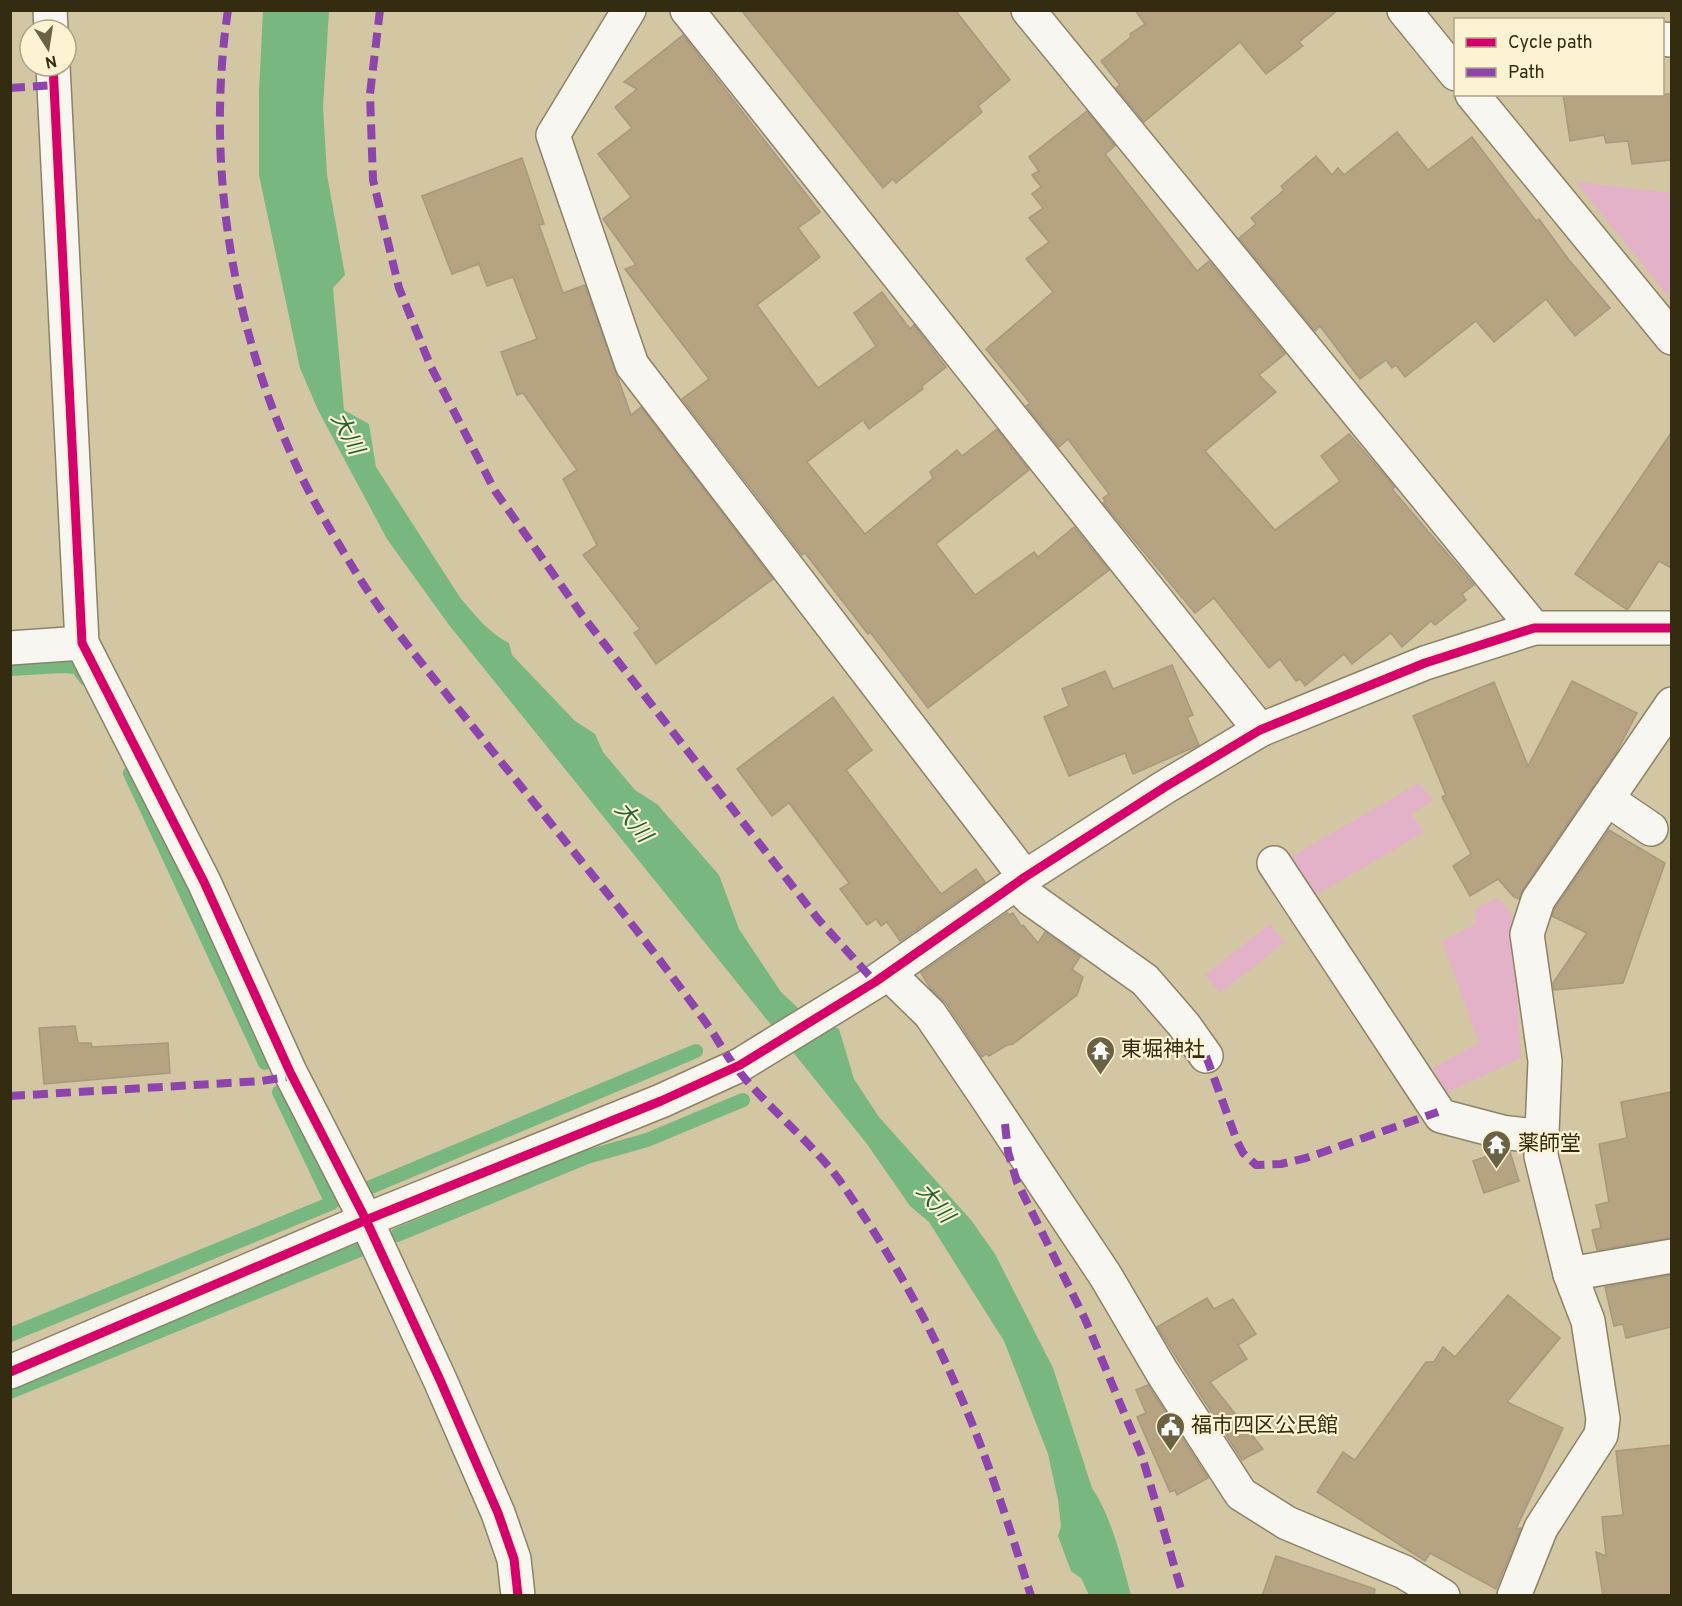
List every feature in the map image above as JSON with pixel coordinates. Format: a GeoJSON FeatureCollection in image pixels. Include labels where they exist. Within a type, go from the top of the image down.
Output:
{"type":"FeatureCollection","features":[{"type":"Feature","properties":{"kind":"street"},"geometry":{"type":"LineString","coordinates":[[628,10],[553,135],[632,365],[1021,881],[1031,899],[1145,980],[1184,1025],[1206,1056]]}},
{"type":"Feature","properties":{"kind":"street"},"geometry":{"type":"LineString","coordinates":[[687,10],[1260,730]]}},
{"type":"Feature","properties":{"kind":"street"},"geometry":{"type":"LineString","coordinates":[[1028,10],[1534,628]]}},
{"type":"Feature","properties":{"kind":"street"},"geometry":{"type":"LineString","coordinates":[[1404,10],[1454,73]]}},
{"type":"Feature","properties":{"kind":"street"},"geometry":{"type":"LineString","coordinates":[[54,78],[82,643],[204,882],[290,1072],[366,1220],[440,1380],[498,1513],[514,1558],[518,1596]]}},
{"type":"Feature","properties":{"kind":"street"},"geometry":{"type":"LineString","coordinates":[[1474,96],[1671,338]]}},
{"type":"Feature","properties":{"kind":"street"},"geometry":{"type":"LineString","coordinates":[[10,1372],[366,1220],[661,1101],[740,1065],[878,980],[1021,881],[1165,786],[1260,730],[1425,663],[1534,628],[1671,628]]}},
{"type":"Feature","properties":{"kind":"street"},"geometry":{"type":"LineString","coordinates":[[10,648],[82,643]]}},
{"type":"Feature","properties":{"kind":"street"},"geometry":{"type":"LineString","coordinates":[[1514,1596],[1541,1528],[1601,1436],[1603,1419],[1588,1321],[1570,1274],[1541,1156],[1545,1061],[1527,934],[1538,900],[1607,799],[1666,724]]}},
{"type":"Feature","properties":{"kind":"street"},"geometry":{"type":"LineString","coordinates":[[1607,799],[1651,829]]}},
{"type":"Feature","properties":{"kind":"street"},"geometry":{"type":"LineString","coordinates":[[1274,863],[1441,1116],[1502,1132],[1542,1137]]}},
{"type":"Feature","properties":{"kind":"street"},"geometry":{"type":"LineString","coordinates":[[878,980],[930,1014],[1105,1275],[1162,1372],[1241,1494],[1287,1523],[1404,1572],[1443,1596]]}},
{"type":"Feature","properties":{"kind":"street"},"geometry":{"type":"LineString","coordinates":[[1570,1274],[1671,1256]]}},
{"type":"Feature","properties":{"kind":"shaded area"},"geometry":{"type":"Polygon","coordinates":[[[1576,182],[1671,193],[1671,300],[1576,182]]]}},
{"type":"Feature","properties":{"kind":"shaded area"},"geometry":{"type":"Polygon","coordinates":[[[1419,783],[1433,800],[1411,814],[1424,832],[1313,897],[1289,858],[1419,783]]]}},
{"type":"Feature","properties":{"kind":"shaded area"},"geometry":{"type":"Polygon","coordinates":[[[1498,898],[1512,915],[1521,1058],[1446,1093],[1433,1068],[1479,1043],[1442,941],[1476,924],[1475,909],[1498,898]]]}},
{"type":"Feature","properties":{"kind":"shaded area"},"geometry":{"type":"Polygon","coordinates":[[[1270,924],[1285,942],[1220,993],[1205,975],[1270,924]]]}},
{"type":"Feature","properties":{"kind":"water","name":"大川"},"geometry":{"type":"Polygon","coordinates":[[[263,11],[329,11],[323,107],[327,175],[345,275],[333,288],[344,410],[369,424],[376,467],[461,599],[489,629],[509,643],[512,655],[575,721],[595,734],[603,752],[635,790],[657,804],[719,875],[739,929],[781,992],[800,1010],[839,1029],[854,1079],[879,1117],[971,1220],[995,1254],[1053,1368],[1092,1488],[1106,1513],[1116,1540],[1131,1595],[1089,1595],[1081,1578],[1071,1571],[1058,1536],[1061,1526],[1058,1500],[1048,1454],[1004,1341],[929,1222],[910,1206],[867,1144],[449,625],[387,539],[318,410],[300,368],[259,175],[259,92],[263,11]]]}},
{"type":"Feature","properties":{"kind":"building"},"geometry":{"type":"Polygon","coordinates":[[[741,10],[955,10],[1010,80],[978,106],[982,112],[896,183],[893,179],[883,188],[741,10]]]}},
{"type":"Feature","properties":{"kind":"building"},"geometry":{"type":"Polygon","coordinates":[[[1135,10],[1338,10],[1299,42],[1303,46],[1266,74],[1240,42],[1144,122],[1116,88],[1120,85],[1101,61],[1131,37],[1130,34],[1145,24],[1135,10]]]}},
{"type":"Feature","properties":{"kind":"building"},"geometry":{"type":"Polygon","coordinates":[[[683,35],[820,212],[798,228],[820,257],[757,305],[818,388],[876,346],[854,313],[882,292],[910,329],[914,325],[946,367],[922,386],[923,389],[869,429],[863,420],[807,462],[865,534],[933,478],[930,472],[957,450],[962,456],[997,429],[1029,470],[936,544],[975,595],[1034,552],[1038,557],[1074,527],[1109,570],[928,708],[870,632],[868,634],[805,553],[802,555],[682,399],[709,379],[625,269],[636,265],[603,219],[631,197],[598,154],[632,128],[615,107],[637,89],[624,82],[683,35]]]}},
{"type":"Feature","properties":{"kind":"building"},"geometry":{"type":"Polygon","coordinates":[[[1664,94],[1671,94],[1671,160],[1632,164],[1628,141],[1606,143],[1604,135],[1570,141],[1563,96],[1664,96],[1664,94]]]}},
{"type":"Feature","properties":{"kind":"building"},"geometry":{"type":"Polygon","coordinates":[[[1087,111],[1115,146],[1105,154],[1197,271],[1209,261],[1285,354],[1259,375],[1276,392],[1205,451],[1275,530],[1340,481],[1321,456],[1349,434],[1395,487],[1392,489],[1474,585],[1462,594],[1466,600],[1435,625],[1431,621],[1402,647],[1391,633],[1352,664],[1344,654],[1305,686],[1300,679],[1296,681],[1280,659],[1269,668],[1214,598],[1195,613],[1103,503],[1106,501],[1103,498],[1109,494],[1068,439],[1059,447],[1026,406],[1030,403],[986,349],[1053,292],[1026,259],[1049,242],[1029,218],[1043,208],[1032,194],[1041,187],[1032,175],[1039,171],[1029,157],[1087,111]]]}},
{"type":"Feature","properties":{"kind":"building"},"geometry":{"type":"Polygon","coordinates":[[[1397,132],[1428,170],[1472,137],[1536,221],[1539,219],[1569,260],[1610,308],[1575,336],[1546,299],[1494,342],[1476,321],[1405,377],[1396,365],[1392,368],[1386,360],[1360,379],[1320,326],[1315,331],[1239,238],[1256,224],[1251,218],[1284,190],[1281,186],[1316,156],[1332,175],[1338,168],[1344,175],[1397,132]]]}},
{"type":"Feature","properties":{"kind":"building"},"geometry":{"type":"Polygon","coordinates":[[[522,158],[544,224],[539,225],[563,293],[585,285],[631,415],[641,407],[773,579],[656,664],[634,633],[640,629],[583,555],[597,545],[563,479],[577,470],[523,393],[517,395],[501,352],[537,339],[513,277],[487,286],[479,264],[452,274],[422,196],[522,158]]]}},
{"type":"Feature","properties":{"kind":"building"},"geometry":{"type":"Polygon","coordinates":[[[1671,433],[1671,568],[1659,561],[1626,609],[1575,574],[1671,433]]]}},
{"type":"Feature","properties":{"kind":"building"},"geometry":{"type":"Polygon","coordinates":[[[1172,665],[1193,715],[1187,717],[1199,745],[1133,774],[1125,753],[1069,776],[1044,717],[1069,706],[1062,689],[1105,671],[1113,689],[1172,665]]]}},
{"type":"Feature","properties":{"kind":"building"},"geometry":{"type":"Polygon","coordinates":[[[1572,681],[1637,713],[1616,753],[1523,889],[1519,899],[1514,897],[1498,879],[1470,896],[1453,866],[1471,854],[1442,797],[1446,795],[1413,716],[1494,682],[1528,766],[1572,681]]]}},
{"type":"Feature","properties":{"kind":"building"},"geometry":{"type":"Polygon","coordinates":[[[833,697],[872,750],[846,770],[941,894],[976,869],[985,882],[900,941],[887,922],[881,926],[876,919],[867,925],[840,889],[849,883],[789,803],[772,816],[737,769],[833,697]]]}},
{"type":"Feature","properties":{"kind":"building"},"geometry":{"type":"Polygon","coordinates":[[[1609,830],[1665,863],[1623,983],[1554,990],[1553,983],[1587,933],[1552,916],[1555,908],[1609,830]]]}},
{"type":"Feature","properties":{"kind":"building"},"geometry":{"type":"Polygon","coordinates":[[[1007,913],[1009,915],[1013,913],[1021,926],[1023,925],[1038,943],[1045,932],[1080,957],[1072,969],[1083,977],[1077,995],[1013,1044],[982,1057],[946,1003],[931,989],[921,973],[1007,913]]]}},
{"type":"Feature","properties":{"kind":"building"},"geometry":{"type":"Polygon","coordinates":[[[75,1026],[78,1043],[91,1043],[92,1047],[168,1043],[170,1073],[44,1084],[39,1028],[75,1026]]]}},
{"type":"Feature","properties":{"kind":"building"},"geometry":{"type":"Polygon","coordinates":[[[1671,1092],[1671,1238],[1597,1250],[1592,1230],[1601,1228],[1596,1205],[1609,1202],[1599,1144],[1627,1138],[1621,1102],[1671,1092]]]}},
{"type":"Feature","properties":{"kind":"building"},"geometry":{"type":"Polygon","coordinates":[[[1503,1151],[1510,1152],[1519,1181],[1484,1193],[1473,1161],[1503,1151]]]}},
{"type":"Feature","properties":{"kind":"building"},"geometry":{"type":"Polygon","coordinates":[[[1671,1275],[1671,1327],[1626,1338],[1623,1324],[1614,1326],[1605,1287],[1671,1275]]]}},
{"type":"Feature","properties":{"kind":"building"},"geometry":{"type":"Polygon","coordinates":[[[1508,1295],[1560,1338],[1507,1402],[1563,1428],[1516,1529],[1521,1528],[1496,1589],[1430,1553],[1425,1561],[1317,1492],[1343,1452],[1355,1460],[1426,1362],[1434,1362],[1443,1347],[1455,1357],[1508,1295]]]}},
{"type":"Feature","properties":{"kind":"building"},"geometry":{"type":"Polygon","coordinates":[[[1207,1298],[1214,1309],[1233,1299],[1256,1334],[1238,1345],[1247,1359],[1210,1382],[1263,1449],[1242,1460],[1157,1327],[1207,1298]]]}},
{"type":"Feature","properties":{"kind":"building"},"geometry":{"type":"Polygon","coordinates":[[[1148,1385],[1208,1478],[1177,1495],[1175,1490],[1170,1492],[1137,1417],[1146,1413],[1136,1390],[1148,1385]]]}},
{"type":"Feature","properties":{"kind":"building"},"geometry":{"type":"Polygon","coordinates":[[[1671,1445],[1671,1596],[1603,1596],[1596,1552],[1606,1556],[1602,1517],[1623,1515],[1616,1451],[1671,1445]]]}},
{"type":"Feature","properties":{"kind":"building"},"geometry":{"type":"Polygon","coordinates":[[[1276,1556],[1375,1589],[1374,1596],[1262,1596],[1276,1556]]]}},
{"type":"Feature","properties":{"kind":"waterway"},"geometry":{"type":"LineString","coordinates":[[10,669],[77,667],[86,679]]}},
{"type":"Feature","properties":{"kind":"waterway"},"geometry":{"type":"LineString","coordinates":[[130,773],[265,1063]]}},
{"type":"Feature","properties":{"kind":"waterway"},"geometry":{"type":"LineString","coordinates":[[366,1189],[696,1051]]}},
{"type":"Feature","properties":{"kind":"waterway"},"geometry":{"type":"LineString","coordinates":[[10,1335],[332,1203],[279,1092]]}},
{"type":"Feature","properties":{"kind":"waterway"},"geometry":{"type":"LineString","coordinates":[[397,1235],[587,1157],[647,1140],[743,1100]]}},
{"type":"Feature","properties":{"kind":"waterway"},"geometry":{"type":"LineString","coordinates":[[10,1392],[362,1249]]}},
{"type":"Feature","properties":{"kind":"marked path"},"geometry":{"type":"LineString","coordinates":[[228,10],[222,68],[220,127],[223,185],[230,244],[241,301],[256,358],[274,413],[303,480],[355,571],[400,635],[640,935],[747,1081],[828,1166],[857,1205],[889,1256],[945,1361],[988,1465],[1031,1596]]}},
{"type":"Feature","properties":{"kind":"marked path"},"geometry":{"type":"LineString","coordinates":[[380,10],[370,94],[373,180],[399,288],[431,367],[495,491],[582,615],[818,919],[875,982]]}},
{"type":"Feature","properties":{"kind":"marked path"},"geometry":{"type":"LineString","coordinates":[[10,88],[54,85]]}},
{"type":"Feature","properties":{"kind":"marked path"},"geometry":{"type":"LineString","coordinates":[[1206,1056],[1237,1141],[1243,1153],[1256,1165],[1281,1164],[1306,1158],[1438,1112]]}},
{"type":"Feature","properties":{"kind":"marked path"},"geometry":{"type":"LineString","coordinates":[[10,1096],[262,1081],[292,1076]]}},
{"type":"Feature","properties":{"kind":"marked path"},"geometry":{"type":"LineString","coordinates":[[1005,1124],[1008,1152],[1017,1182],[1085,1319],[1142,1456],[1183,1596]]}},
{"type":"Feature","properties":{"kind":"cycle path"},"geometry":{"type":"LineString","coordinates":[[54,78],[82,643],[204,882],[290,1072],[366,1220],[440,1380],[498,1513],[514,1559],[518,1596]]}},
{"type":"Feature","properties":{"kind":"cycle path"},"geometry":{"type":"LineString","coordinates":[[10,1372],[366,1220],[661,1101],[740,1065],[875,982],[1025,877],[1165,787],[1260,730],[1425,663],[1534,628],[1672,628]]}},
{"type":"Feature","properties":{"kind":"place","name":"東堀神社"},"geometry":{"type":"Point","coordinates":[1100,1076]}},
{"type":"Feature","properties":{"kind":"place","name":"薬師堂"},"geometry":{"type":"Point","coordinates":[1497,1170]}},
{"type":"Feature","properties":{"kind":"place","name":"福市四区公民館"},"geometry":{"type":"Point","coordinates":[1170,1452]}}]}
